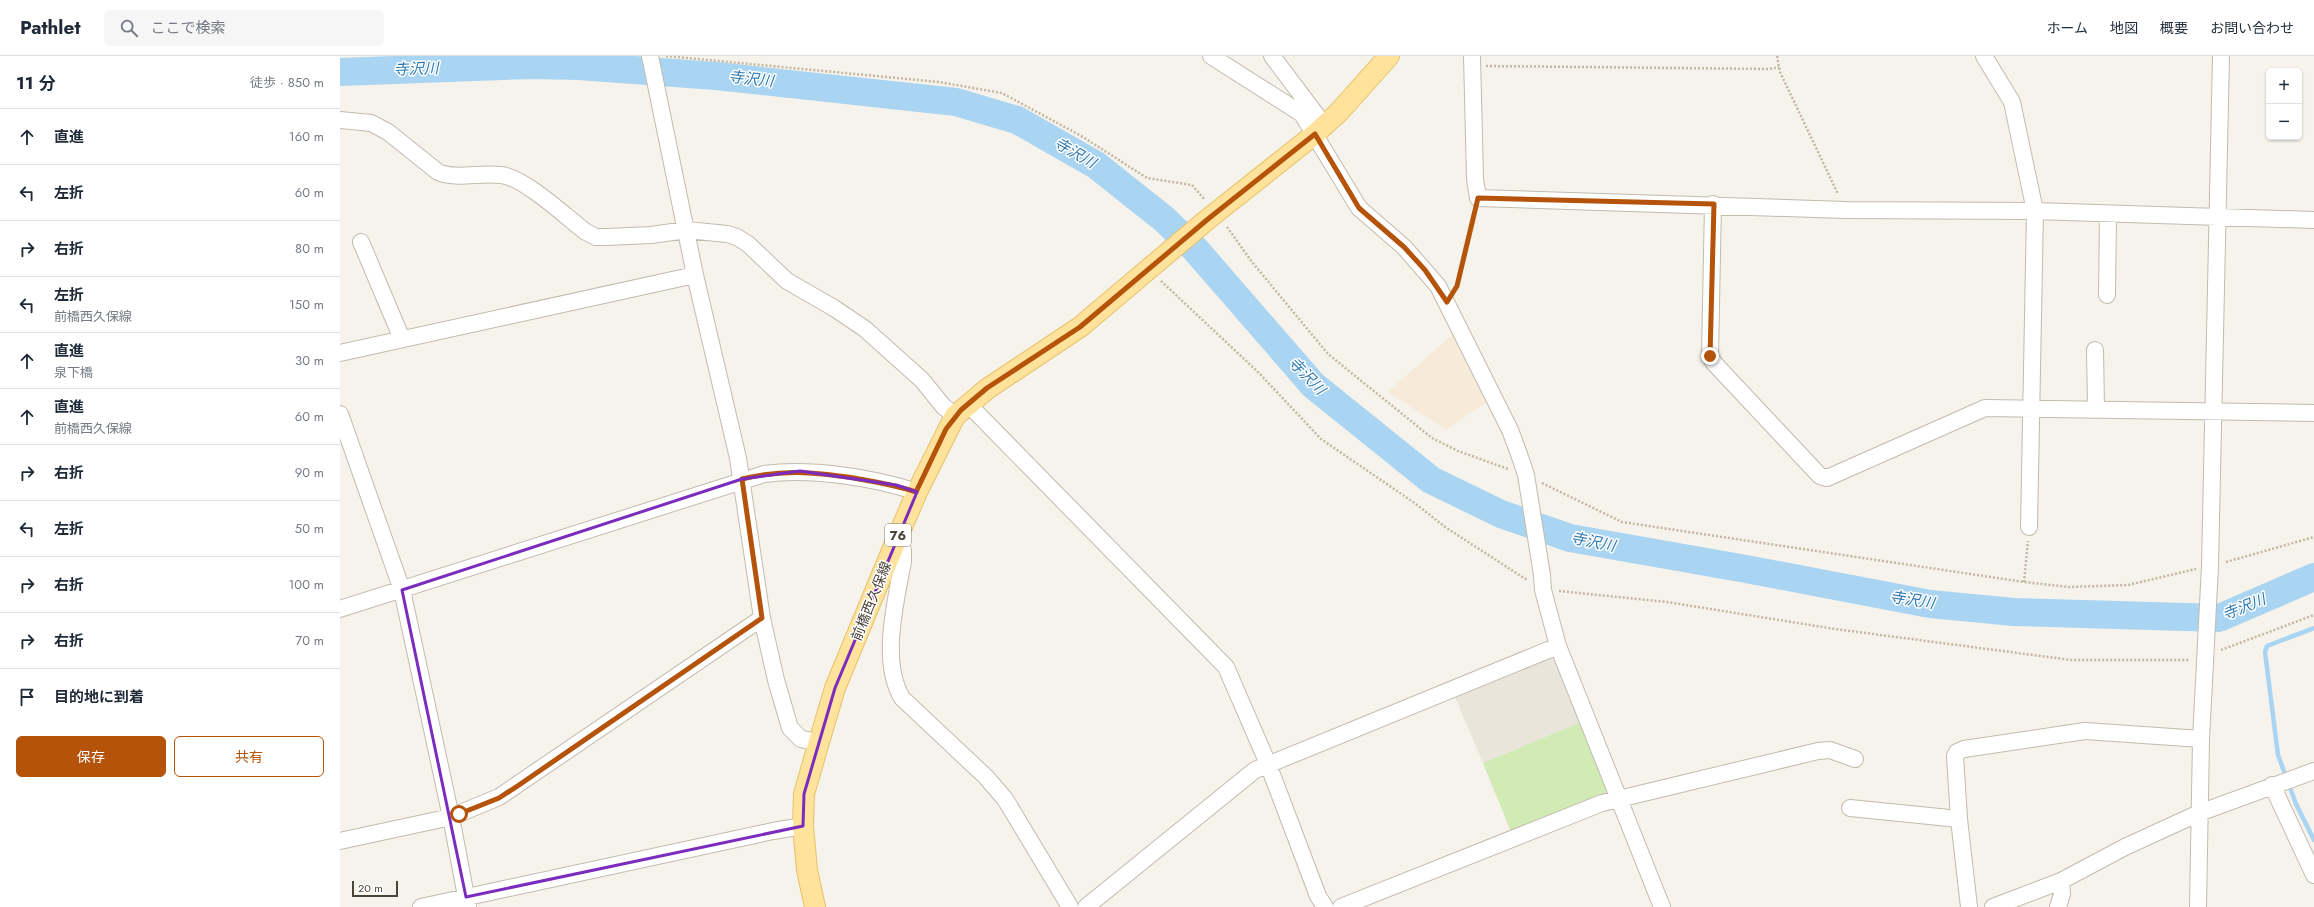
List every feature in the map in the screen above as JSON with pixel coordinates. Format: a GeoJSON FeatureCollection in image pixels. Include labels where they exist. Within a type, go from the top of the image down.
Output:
{"type":"FeatureCollection","features":[{"type":"Feature","properties":{"kind":"main road","name":"76"},"geometry":{"type":"LineString","coordinates":[[1154,264],[1320,130],[1389,56]]}},
{"type":"Feature","properties":{"kind":"main road","name":"前橋西久保線"},"geometry":{"type":"LineString","coordinates":[[815,907],[807,870],[803,826],[804,794],[835,688],[916,492],[961,410],[1080,327],[1154,264]]}},
{"type":"Feature","properties":{"kind":"street"},"geometry":{"type":"LineString","coordinates":[[1211,56],[1302,114],[1320,130]]}},
{"type":"Feature","properties":{"kind":"street"},"geometry":{"type":"LineString","coordinates":[[1272,56],[1320,130],[1359,208],[1404,247],[1425,270],[1447,302],[1510,430],[1526,475],[1542,582],[1558,646],[1662,907]]}},
{"type":"Feature","properties":{"kind":"street"},"geometry":{"type":"LineString","coordinates":[[1984,56],[2012,102],[2035,211],[2029,527]]}},
{"type":"Feature","properties":{"kind":"street"},"geometry":{"type":"LineString","coordinates":[[2198,907],[2201,740],[2207,653],[2210,570],[2221,56]]}},
{"type":"Feature","properties":{"kind":"street"},"geometry":{"type":"LineString","coordinates":[[655,57],[656,85],[687,230],[695,275],[742,479],[762,618],[776,680],[790,728],[801,739],[818,742]]}},
{"type":"Feature","properties":{"kind":"street"},"geometry":{"type":"LineString","coordinates":[[1472,61],[1475,179],[1478,198],[1714,204],[1846,210],[2035,211],[2314,220]]}},
{"type":"Feature","properties":{"kind":"street"},"geometry":{"type":"LineString","coordinates":[[340,120],[371,123],[388,132],[438,172],[446,176],[488,174],[515,178],[586,232],[596,237],[651,235],[687,230],[727,234],[748,244],[787,280],[834,308],[865,329],[922,380],[943,406],[961,410],[1226,667],[1268,764],[1318,896],[1325,907]]}},
{"type":"Feature","properties":{"kind":"street"},"geometry":{"type":"LineString","coordinates":[[1714,204],[1710,356],[1820,476],[1826,478],[1985,408],[2032,407],[2314,413]]}},
{"type":"Feature","properties":{"kind":"street"},"geometry":{"type":"LineString","coordinates":[[2107,295],[2108,214]]}},
{"type":"Feature","properties":{"kind":"street"},"geometry":{"type":"LineString","coordinates":[[361,242],[402,339]]}},
{"type":"Feature","properties":{"kind":"street"},"geometry":{"type":"LineString","coordinates":[[340,353],[695,275]]}},
{"type":"Feature","properties":{"kind":"street"},"geometry":{"type":"LineString","coordinates":[[2096,350],[2096,408]]}},
{"type":"Feature","properties":{"kind":"street"},"geometry":{"type":"LineString","coordinates":[[340,414],[402,590],[452,817],[467,902]]}},
{"type":"Feature","properties":{"kind":"street"},"geometry":{"type":"LineString","coordinates":[[340,609],[742,479],[782,471],[816,472],[896,485],[916,492]]}},
{"type":"Feature","properties":{"kind":"street"},"geometry":{"type":"LineString","coordinates":[[898,536],[903,550],[903,561],[891,645],[895,679],[902,698],[986,777],[1005,799],[1070,907]]}},
{"type":"Feature","properties":{"kind":"street"},"geometry":{"type":"LineString","coordinates":[[340,841],[452,817],[499,798],[762,618]]}},
{"type":"Feature","properties":{"kind":"street"},"geometry":{"type":"LineString","coordinates":[[1086,907],[1255,770],[1558,646]]}},
{"type":"Feature","properties":{"kind":"street"},"geometry":{"type":"LineString","coordinates":[[1969,907],[1959,819],[1955,756],[1957,752],[1964,749],[2085,731],[2201,740]]}},
{"type":"Feature","properties":{"kind":"street"},"geometry":{"type":"LineString","coordinates":[[1341,907],[1602,803],[1619,798],[1818,751],[1830,750],[1855,759]]}},
{"type":"Feature","properties":{"kind":"street"},"geometry":{"type":"LineString","coordinates":[[1993,907],[2061,881],[2125,848],[2199,813],[2272,785],[2314,771]]}},
{"type":"Feature","properties":{"kind":"street"},"geometry":{"type":"LineString","coordinates":[[2272,785],[2314,875]]}},
{"type":"Feature","properties":{"kind":"street"},"geometry":{"type":"LineString","coordinates":[[1850,808],[1959,819]]}},
{"type":"Feature","properties":{"kind":"street"},"geometry":{"type":"LineString","coordinates":[[421,907],[467,902],[773,831],[803,826]]}},
{"type":"Feature","properties":{"kind":"street"},"geometry":{"type":"LineString","coordinates":[[2058,907],[2062,894],[2061,881]]}},
{"type":"Feature","properties":{"kind":"path"},"geometry":{"type":"LineString","coordinates":[[1777,56],[1779,67],[1846,210]]}},
{"type":"Feature","properties":{"kind":"path"},"geometry":{"type":"LineString","coordinates":[[655,57],[939,82],[1002,93],[1082,137],[1147,178],[1192,185],[1212,216],[1328,354],[1432,438],[1458,451],[1526,475],[1622,522],[2024,582],[2069,587],[2128,585],[2210,570],[2314,537]]}},
{"type":"Feature","properties":{"kind":"path"},"geometry":{"type":"LineString","coordinates":[[1472,61],[1769,69],[1779,67]]}},
{"type":"Feature","properties":{"kind":"path"},"geometry":{"type":"LineString","coordinates":[[1447,302],[1457,286],[1478,198]]}},
{"type":"Feature","properties":{"kind":"path"},"geometry":{"type":"LineString","coordinates":[[1154,264],[1321,439],[1416,504],[1445,528],[1542,582],[1835,629],[2071,660],[2187,661],[2314,615]]}},
{"type":"Feature","properties":{"kind":"path"},"geometry":{"type":"LineString","coordinates":[[2024,582],[2029,527]]}},
{"type":"Feature","properties":{"kind":"highlighted area"},"geometry":{"type":"Polygon","coordinates":[[[800,471],[896,485],[917,492],[835,688],[804,794],[803,826],[466,897],[402,590],[742,479],[800,471]]]}},
{"type":"Feature","properties":{"kind":"shaded area"},"geometry":{"type":"Polygon","coordinates":[[[1454,333],[1487,402],[1446,430],[1388,392],[1454,333]]]}},
{"type":"Feature","properties":{"kind":"shaded area"},"geometry":{"type":"Polygon","coordinates":[[[1550,657],[1555,659],[1581,722],[1483,763],[1454,695],[1550,657]]]}},
{"type":"Feature","properties":{"kind":"green space"},"geometry":{"type":"Polygon","coordinates":[[[1581,722],[1609,788],[1603,796],[1511,832],[1483,763],[1581,722]]]}},
{"type":"Feature","properties":{"kind":"waterway","name":"寺沢川"},"geometry":{"type":"LineString","coordinates":[[340,72],[531,65],[579,66],[716,76],[956,102],[1017,120],[1096,165],[1164,219],[1195,249],[1313,385],[1431,480],[1501,514],[1570,538],[1746,569],[1930,604],[2014,612],[2219,618],[2314,577]]}},
{"type":"Feature","properties":{"kind":"waterway"},"geometry":{"type":"LineString","coordinates":[[2314,628],[2267,646],[2265,652],[2278,755],[2296,804],[2314,840]]}},
{"type":"Feature","properties":{"kind":"route"},"geometry":{"type":"LineString","coordinates":[[459,814],[499,798],[754,621],[762,618],[742,479],[782,471],[816,472],[896,485],[916,492],[946,429],[961,410],[987,388],[1035,359],[1080,327],[1216,212],[1315,134],[1359,208],[1378,227],[1404,247],[1438,286],[1447,302],[1457,286],[1478,198],[1714,204],[1710,356]]}}]}
